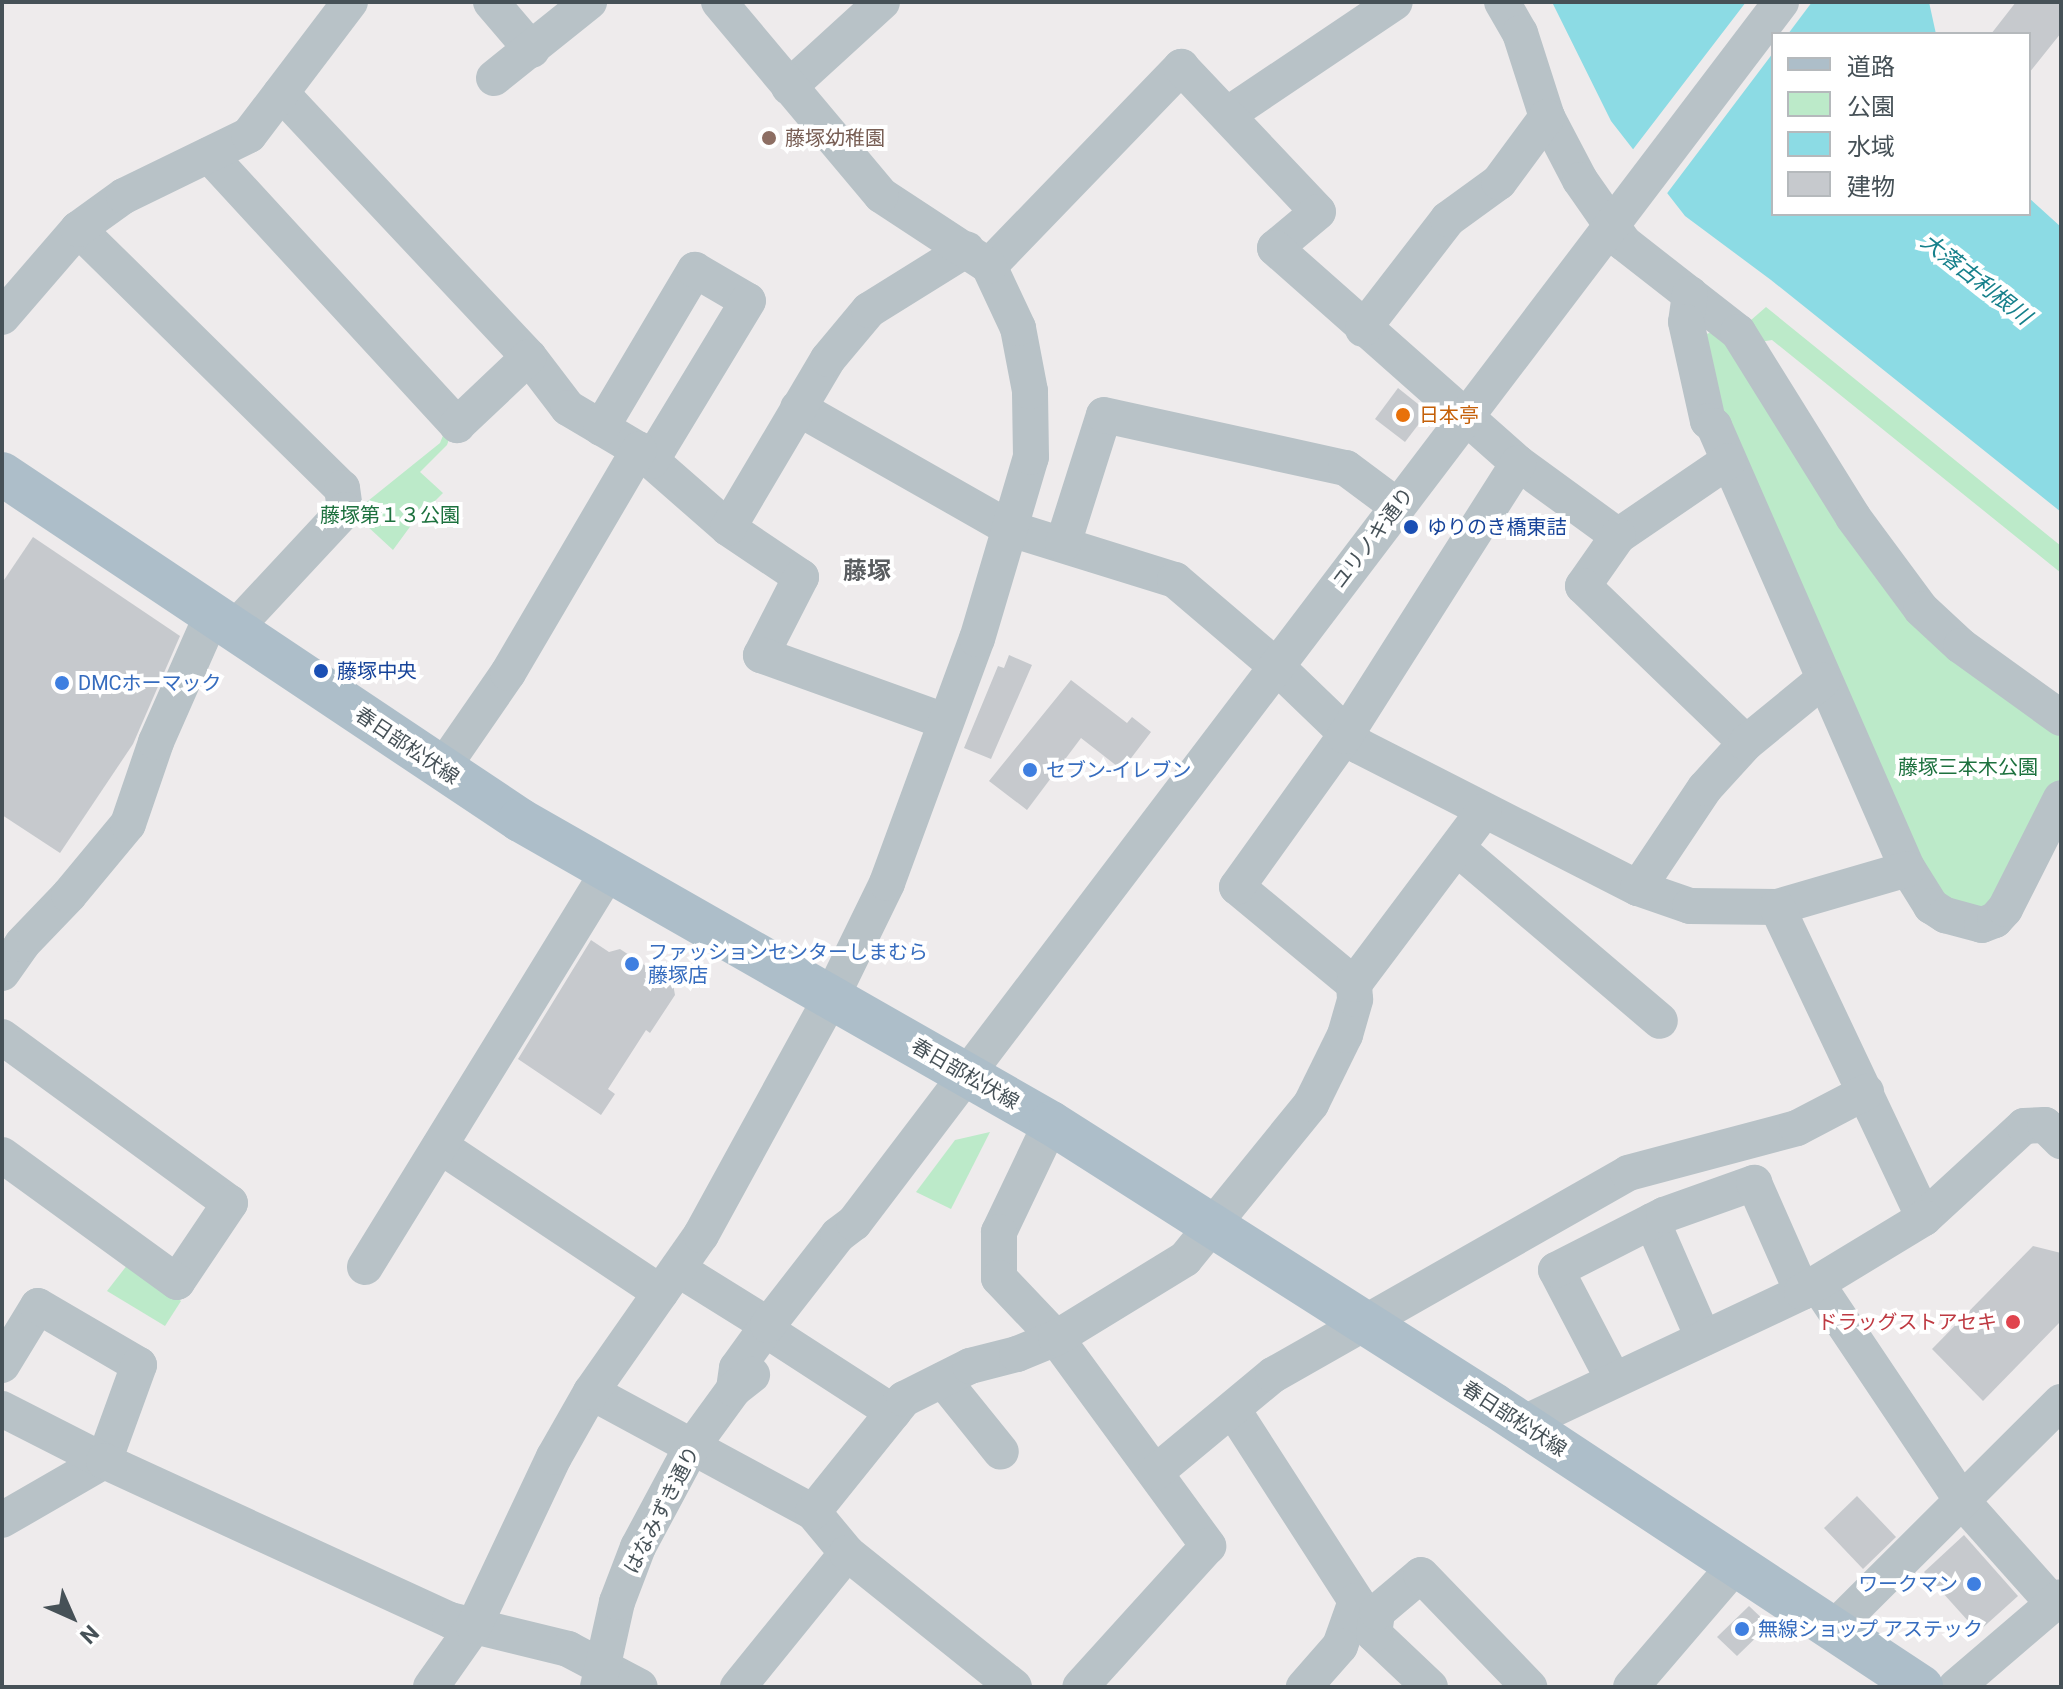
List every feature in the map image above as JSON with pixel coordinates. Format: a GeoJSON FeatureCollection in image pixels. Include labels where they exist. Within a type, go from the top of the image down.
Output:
{"type":"FeatureCollection","features":[{"type":"Feature","properties":{"kind":"main road","name":"春日部松伏線"},"geometry":{"type":"LineString","coordinates":[[2,474],[441,770],[608,872],[832,996],[1051,1123],[1367,1323],[1921,1687]]}},
{"type":"Feature","properties":{"kind":"street"},"geometry":{"type":"LineString","coordinates":[[2,317],[78,229],[124,196],[249,135],[350,2]]}},
{"type":"Feature","properties":{"kind":"street"},"geometry":{"type":"LineString","coordinates":[[491,2],[532,50]]}},
{"type":"Feature","properties":{"kind":"street"},"geometry":{"type":"LineString","coordinates":[[494,78],[589,2]]}},
{"type":"Feature","properties":{"kind":"street"},"geometry":{"type":"LineString","coordinates":[[431,1687],[474,1626],[554,1457],[591,1392],[701,1235],[832,996],[887,883],[944,721],[977,639],[1031,457],[1030,391],[1018,328],[978,257],[881,195],[719,2]]}},
{"type":"Feature","properties":{"kind":"street"},"geometry":{"type":"LineString","coordinates":[[789,87],[882,2]]}},
{"type":"Feature","properties":{"kind":"street"},"geometry":{"type":"LineString","coordinates":[[1227,115],[1395,2]]}},
{"type":"Feature","properties":{"kind":"street"},"geometry":{"type":"LineString","coordinates":[[1502,2],[1520,33],[1547,117],[1580,180],[1613,225],[1643,261],[1738,332],[1853,517],[1921,609],[1961,646],[2061,718]]}},
{"type":"Feature","properties":{"kind":"street","name":"ユリノキ通り"},"geometry":{"type":"LineString","coordinates":[[967,1075],[1781,2]]}},
{"type":"Feature","properties":{"kind":"street"},"geometry":{"type":"LineString","coordinates":[[728,528],[828,359],[869,310],[978,257],[1181,67],[1318,212],[1275,248],[1518,463],[1618,536]]}},
{"type":"Feature","properties":{"kind":"street"},"geometry":{"type":"LineString","coordinates":[[281,93],[529,357],[568,408],[645,456],[728,528],[801,577],[761,655],[944,721]]}},
{"type":"Feature","properties":{"kind":"street"},"geometry":{"type":"LineString","coordinates":[[1363,329],[1448,219],[1499,182],[1547,117]]}},
{"type":"Feature","properties":{"kind":"street"},"geometry":{"type":"LineString","coordinates":[[209,155],[457,425],[529,357]]}},
{"type":"Feature","properties":{"kind":"street"},"geometry":{"type":"LineString","coordinates":[[2,973],[22,944],[69,895],[128,824],[156,742],[222,622],[345,510],[342,488],[78,229]]}},
{"type":"Feature","properties":{"kind":"street"},"geometry":{"type":"LineString","coordinates":[[441,770],[508,673],[645,456],[748,301],[695,270],[601,428]]}},
{"type":"Feature","properties":{"kind":"street"},"geometry":{"type":"LineString","coordinates":[[1690,294],[1686,322],[1708,421],[1714,426],[1908,869],[1931,906],[1945,915],[1982,925],[1995,920],[2005,909],[2061,798]]}},
{"type":"Feature","properties":{"kind":"street"},"geometry":{"type":"LineString","coordinates":[[798,408],[1011,529],[1175,580],[1276,666],[1345,736],[1359,746],[1638,888],[1690,906],[1777,907],[1908,869]]}},
{"type":"Feature","properties":{"kind":"street"},"geometry":{"type":"LineString","coordinates":[[1063,544],[1104,415],[1346,468],[1397,506]]}},
{"type":"Feature","properties":{"kind":"street"},"geometry":{"type":"LineString","coordinates":[[1728,461],[1618,536],[1583,586],[1746,743]]}},
{"type":"Feature","properties":{"kind":"street"},"geometry":{"type":"LineString","coordinates":[[1354,984],[1237,887],[1345,736],[1518,463]]}},
{"type":"Feature","properties":{"kind":"street"},"geometry":{"type":"LineString","coordinates":[[1638,888],[1705,788],[1746,743],[1823,680]]}},
{"type":"Feature","properties":{"kind":"street"},"geometry":{"type":"LineString","coordinates":[[813,1512],[904,1399],[970,1366],[1017,1354],[1056,1338],[1185,1259],[1311,1104],[1345,1035],[1355,999],[1354,984],[1484,811]]}},
{"type":"Feature","properties":{"kind":"street"},"geometry":{"type":"LineString","coordinates":[[1458,849],[1660,1021]]}},
{"type":"Feature","properties":{"kind":"street"},"geometry":{"type":"LineString","coordinates":[[365,1267],[608,872]]}},
{"type":"Feature","properties":{"kind":"street"},"geometry":{"type":"LineString","coordinates":[[1777,907],[1924,1218]]}},
{"type":"Feature","properties":{"kind":"street"},"geometry":{"type":"LineString","coordinates":[[2,1037],[230,1203],[177,1282],[2,1155]]}},
{"type":"Feature","properties":{"kind":"street","name":"はなみずき通り"},"geometry":{"type":"LineString","coordinates":[[600,1676],[617,1602],[638,1547],[691,1448],[734,1389],[748,1381],[774,1332],[837,1266],[850,1245],[854,1223],[967,1075]]}},
{"type":"Feature","properties":{"kind":"street"},"geometry":{"type":"LineString","coordinates":[[1156,1472],[1273,1375],[1628,1173],[1797,1128],[1866,1092]]}},
{"type":"Feature","properties":{"kind":"street"},"geometry":{"type":"LineString","coordinates":[[1051,1123],[999,1232],[999,1278],[1056,1338],[1208,1546],[1080,1687]]}},
{"type":"Feature","properties":{"kind":"street"},"geometry":{"type":"LineString","coordinates":[[1522,1424],[1810,1288],[1924,1218],[2024,1126],[2045,1125],[2061,1141]]}},
{"type":"Feature","properties":{"kind":"street"},"geometry":{"type":"LineString","coordinates":[[440,1146],[670,1281],[774,1332],[893,1412]]}},
{"type":"Feature","properties":{"kind":"street"},"geometry":{"type":"LineString","coordinates":[[1613,1379],[1556,1270],[1652,1221],[1754,1183],[1810,1288],[1962,1501],[2057,1600],[1956,1687]]}},
{"type":"Feature","properties":{"kind":"street"},"geometry":{"type":"LineString","coordinates":[[1652,1221],[1703,1338]]}},
{"type":"Feature","properties":{"kind":"street"},"geometry":{"type":"LineString","coordinates":[[2,1365],[38,1306],[139,1365],[104,1461],[2,1520]]}},
{"type":"Feature","properties":{"kind":"street"},"geometry":{"type":"LineString","coordinates":[[943,1380],[1001,1452]]}},
{"type":"Feature","properties":{"kind":"street"},"geometry":{"type":"LineString","coordinates":[[591,1392],[813,1512],[847,1553],[1014,1687]]}},
{"type":"Feature","properties":{"kind":"street"},"geometry":{"type":"LineString","coordinates":[[1832,1630],[2061,1402]]}},
{"type":"Feature","properties":{"kind":"street"},"geometry":{"type":"LineString","coordinates":[[2,1409],[104,1461],[450,1620],[568,1649],[600,1676],[640,1687]]}},
{"type":"Feature","properties":{"kind":"street"},"geometry":{"type":"LineString","coordinates":[[1233,1410],[1356,1601],[1340,1646],[1304,1687]]}},
{"type":"Feature","properties":{"kind":"street"},"geometry":{"type":"LineString","coordinates":[[741,1686],[847,1553]]}},
{"type":"Feature","properties":{"kind":"street"},"geometry":{"type":"LineString","coordinates":[[1631,1687],[1681,1633],[1734,1567]]}},
{"type":"Feature","properties":{"kind":"street"},"geometry":{"type":"LineString","coordinates":[[1430,1687],[1374,1634],[1377,1612],[1421,1575],[1529,1687]]}},
{"type":"Feature","properties":{"kind":"green space","name":"藤塚三本木公園"},"geometry":{"type":"Polygon","coordinates":[[[1766,307],[2061,546],[2061,573],[1772,340],[1754,343],[1860,542],[2061,726],[2061,783],[1988,915],[1938,900],[1735,455],[1695,338],[1715,331],[1727,341],[1766,307]]]}},
{"type":"Feature","properties":{"kind":"green space","name":"藤塚第１３公園"},"geometry":{"type":"Polygon","coordinates":[[[446,428],[451,434],[447,445],[420,472],[443,493],[412,524],[393,550],[353,513],[440,443],[446,428]]]}},
{"type":"Feature","properties":{"kind":"green space"},"geometry":{"type":"Polygon","coordinates":[[[990,1132],[951,1209],[916,1192],[955,1140],[990,1132]]]}},
{"type":"Feature","properties":{"kind":"green space"},"geometry":{"type":"Polygon","coordinates":[[[128,1264],[181,1301],[165,1326],[107,1291],[128,1264]]]}},
{"type":"Feature","properties":{"kind":"water","name":"大落古利根川"},"geometry":{"type":"Polygon","coordinates":[[[1552,2],[1929,2],[1936,32],[1771,32],[1771,216],[2031,216],[2031,200],[2061,227],[2061,512],[1771,280],[1685,216],[1611,121],[1552,2]]]}},
{"type":"Feature","properties":{"kind":"pier"},"geometry":{"type":"Polygon","coordinates":[[[1746,2],[1812,2],[1790,32],[1771,32],[1771,56],[1665,196],[1631,152],[1746,2]]]}},
{"type":"Feature","properties":{"kind":"building"},"geometry":{"type":"Polygon","coordinates":[[[2016,2],[2061,2],[2061,33],[2031,70],[2031,32],[1993,32],[2016,2]]]}},
{"type":"Feature","properties":{"kind":"building"},"geometry":{"type":"Polygon","coordinates":[[[1398,388],[1428,412],[1405,442],[1375,419],[1398,388]]]}},
{"type":"Feature","properties":{"kind":"building"},"geometry":{"type":"Polygon","coordinates":[[[33,537],[180,636],[133,744],[60,853],[2,815],[2,583],[33,537]]]}},
{"type":"Feature","properties":{"kind":"building"},"geometry":{"type":"Polygon","coordinates":[[[1009,655],[1032,665],[991,759],[964,748],[998,666],[1004,668],[1009,655]]]}},
{"type":"Feature","properties":{"kind":"building"},"geometry":{"type":"Polygon","coordinates":[[[1071,680],[1127,723],[1132,717],[1151,732],[1122,770],[1081,738],[1027,810],[989,781],[1071,680]]]}},
{"type":"Feature","properties":{"kind":"building"},"geometry":{"type":"Polygon","coordinates":[[[591,940],[609,952],[620,949],[673,984],[675,995],[650,1033],[646,1030],[608,1089],[615,1094],[601,1115],[518,1059],[591,940]]]}},
{"type":"Feature","properties":{"kind":"building"},"geometry":{"type":"Polygon","coordinates":[[[2033,1246],[2061,1253],[2061,1321],[1983,1401],[1932,1349],[2033,1246]]]}},
{"type":"Feature","properties":{"kind":"building"},"geometry":{"type":"Polygon","coordinates":[[[1857,1496],[1896,1537],[1863,1569],[1824,1528],[1857,1496]]]}},
{"type":"Feature","properties":{"kind":"building"},"geometry":{"type":"Polygon","coordinates":[[[1964,1535],[2018,1596],[1978,1632],[1924,1572],[1964,1535]]]}},
{"type":"Feature","properties":{"kind":"building"},"geometry":{"type":"Polygon","coordinates":[[[1749,1606],[1769,1625],[1737,1656],[1717,1637],[1749,1606]]]}},
{"type":"Feature","properties":{"kind":"place","name":"藤塚幼稚園"},"geometry":{"type":"Point","coordinates":[769,138]}},
{"type":"Feature","properties":{"kind":"place","name":"日本亭"},"geometry":{"type":"Point","coordinates":[1403,415]}},
{"type":"Feature","properties":{"kind":"place","name":"ゆりのき橋東詰"},"geometry":{"type":"Point","coordinates":[1411,527]}},
{"type":"Feature","properties":{"kind":"place","name":"藤塚中央"},"geometry":{"type":"Point","coordinates":[321,671]}},
{"type":"Feature","properties":{"kind":"place","name":"DMCホーマック"},"geometry":{"type":"Point","coordinates":[62,683]}},
{"type":"Feature","properties":{"kind":"place","name":"セブン-イレブン"},"geometry":{"type":"Point","coordinates":[1030,770]}},
{"type":"Feature","properties":{"kind":"place","name":"ファッションセンターしまむら 藤塚店"},"geometry":{"type":"Point","coordinates":[632,964]}},
{"type":"Feature","properties":{"kind":"place","name":"ドラッグストアセキ"},"geometry":{"type":"Point","coordinates":[2013,1322]}},
{"type":"Feature","properties":{"kind":"place","name":"ワークマン"},"geometry":{"type":"Point","coordinates":[1974,1584]}},
{"type":"Feature","properties":{"kind":"place","name":"無線ショップ アステック"},"geometry":{"type":"Point","coordinates":[1742,1629]}},
{"type":"Feature","properties":{"kind":"district","name":"藤塚"},"geometry":{"type":"Point","coordinates":[867,572]}}]}
